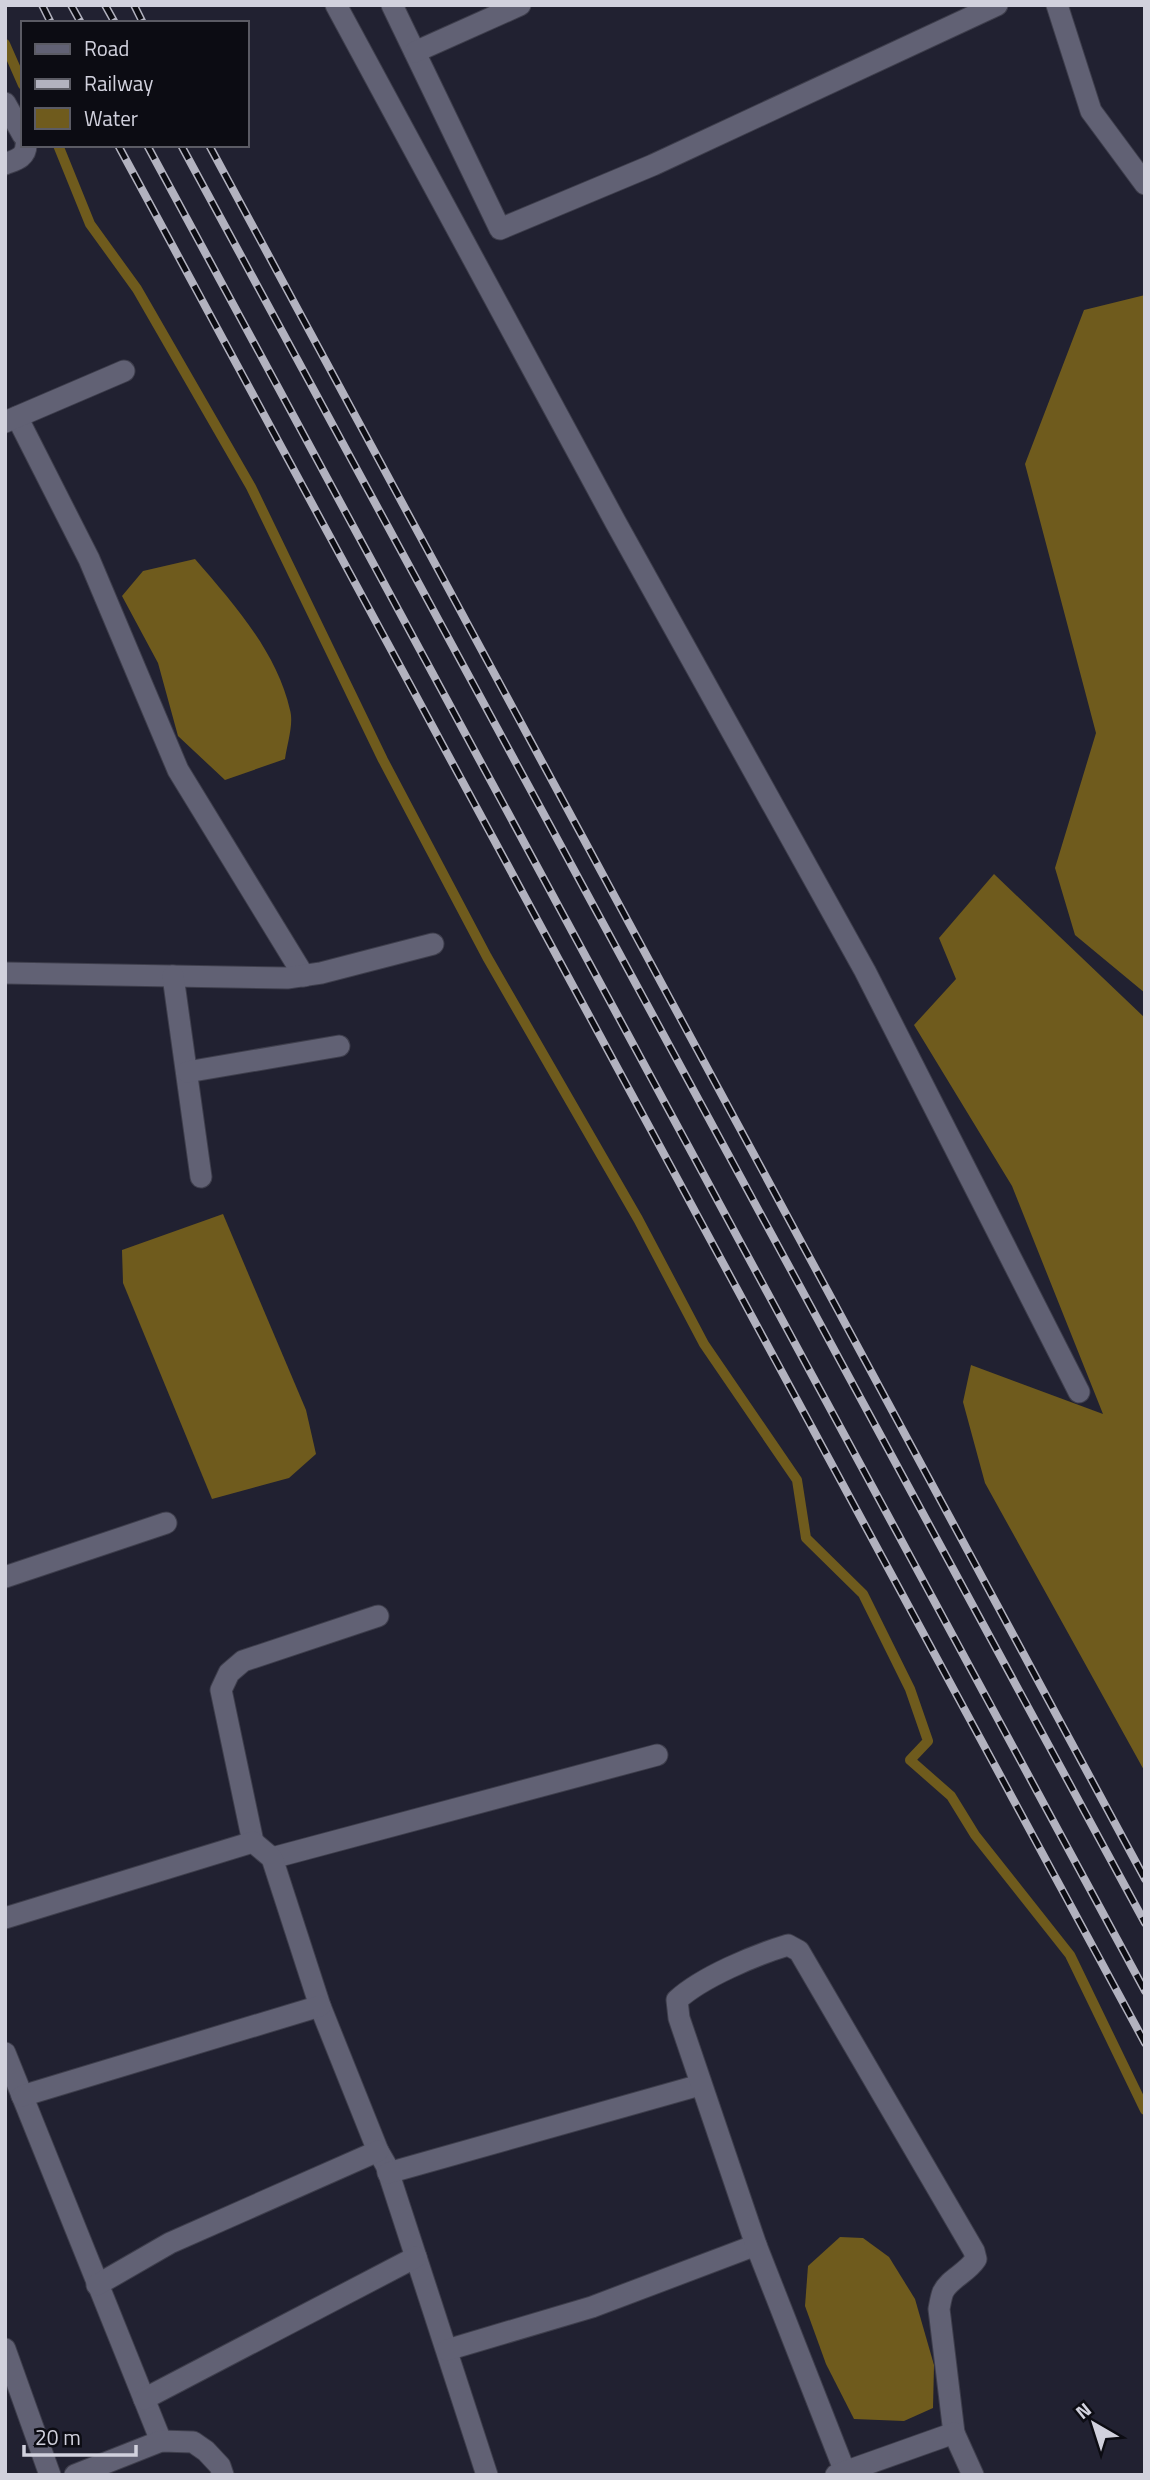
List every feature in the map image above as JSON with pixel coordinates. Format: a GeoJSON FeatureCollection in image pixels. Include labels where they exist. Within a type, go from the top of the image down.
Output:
{"type":"FeatureCollection","features":[{"type":"Feature","properties":{"kind":"street"},"geometry":{"type":"LineString","coordinates":[[335,5],[615,523],[865,971],[1079,1391]]}},
{"type":"Feature","properties":{"kind":"street"},"geometry":{"type":"LineString","coordinates":[[392,5],[500,229]]}},
{"type":"Feature","properties":{"kind":"street"},"geometry":{"type":"LineString","coordinates":[[415,52],[520,5]]}},
{"type":"Feature","properties":{"kind":"street"},"geometry":{"type":"LineString","coordinates":[[466,247],[500,229],[653,164],[997,5]]}},
{"type":"Feature","properties":{"kind":"street"},"geometry":{"type":"LineString","coordinates":[[1057,5],[1091,111],[1145,184]]}},
{"type":"Feature","properties":{"kind":"street"},"geometry":{"type":"LineString","coordinates":[[5,103],[21,131]]}},
{"type":"Feature","properties":{"kind":"street"},"geometry":{"type":"LineString","coordinates":[[5,164],[21,158],[26,147]]}},
{"type":"Feature","properties":{"kind":"street"},"geometry":{"type":"LineString","coordinates":[[124,371],[11,419],[89,559],[177,770],[304,976]]}},
{"type":"Feature","properties":{"kind":"street"},"geometry":{"type":"LineString","coordinates":[[5,973],[304,976],[433,944]]}},
{"type":"Feature","properties":{"kind":"street"},"geometry":{"type":"LineString","coordinates":[[173,975],[201,1177]]}},
{"type":"Feature","properties":{"kind":"street"},"geometry":{"type":"LineString","coordinates":[[187,1072],[339,1046]]}},
{"type":"Feature","properties":{"kind":"street"},"geometry":{"type":"LineString","coordinates":[[5,1577],[166,1523]]}},
{"type":"Feature","properties":{"kind":"street"},"geometry":{"type":"LineString","coordinates":[[378,1616],[243,1661],[229,1674],[221,1690],[253,1842],[272,1858],[320,2006],[388,2173],[487,2475]]}},
{"type":"Feature","properties":{"kind":"street"},"geometry":{"type":"LineString","coordinates":[[272,1858],[657,1755]]}},
{"type":"Feature","properties":{"kind":"street"},"geometry":{"type":"LineString","coordinates":[[5,1918],[253,1842]]}},
{"type":"Feature","properties":{"kind":"street"},"geometry":{"type":"LineString","coordinates":[[954,2433],[840,2473],[756,2245],[679,2018],[677,2000],[691,1987],[772,1950],[788,1945],[799,1951],[974,2250],[976,2259],[970,2269],[943,2292],[939,2309],[954,2433],[973,2475]]}},
{"type":"Feature","properties":{"kind":"street"},"geometry":{"type":"LineString","coordinates":[[23,2096],[320,2006]]}},
{"type":"Feature","properties":{"kind":"street"},"geometry":{"type":"LineString","coordinates":[[5,2053],[161,2441]]}},
{"type":"Feature","properties":{"kind":"street"},"geometry":{"type":"LineString","coordinates":[[388,2173],[700,2085]]}},
{"type":"Feature","properties":{"kind":"street"},"geometry":{"type":"LineString","coordinates":[[97,2285],[170,2243],[377,2151]]}},
{"type":"Feature","properties":{"kind":"street"},"geometry":{"type":"LineString","coordinates":[[447,2350],[592,2307],[756,2245]]}},
{"type":"Feature","properties":{"kind":"street"},"geometry":{"type":"LineString","coordinates":[[144,2399],[416,2257]]}},
{"type":"Feature","properties":{"kind":"street"},"geometry":{"type":"LineString","coordinates":[[5,2349],[50,2475]]}},
{"type":"Feature","properties":{"kind":"street"},"geometry":{"type":"LineString","coordinates":[[75,2475],[161,2441],[193,2442],[220,2466],[223,2475]]}},
{"type":"Feature","properties":{"kind":"water"},"geometry":{"type":"Polygon","coordinates":[[[1145,295],[1145,993],[1075,935],[1055,868],[1096,733],[1025,464],[1084,310],[1145,295]]]}},
{"type":"Feature","properties":{"kind":"water"},"geometry":{"type":"Polygon","coordinates":[[[195,559],[252,629],[264,648],[284,689],[291,716],[285,759],[225,780],[178,736],[158,663],[122,596],[143,571],[195,559]]]}},
{"type":"Feature","properties":{"kind":"water"},"geometry":{"type":"Polygon","coordinates":[[[994,874],[1145,1018],[1145,1772],[985,1483],[963,1402],[971,1365],[1103,1414],[1012,1186],[914,1025],[956,979],[939,938],[994,874]]]}},
{"type":"Feature","properties":{"kind":"water"},"geometry":{"type":"Polygon","coordinates":[[[223,1214],[306,1410],[316,1454],[289,1478],[212,1499],[123,1283],[122,1250],[223,1214]]]}},
{"type":"Feature","properties":{"kind":"water"},"geometry":{"type":"Polygon","coordinates":[[[840,2237],[863,2238],[889,2257],[915,2299],[934,2365],[933,2408],[904,2421],[854,2419],[826,2364],[805,2306],[808,2266],[840,2237]]]}},
{"type":"Feature","properties":{"kind":"waterway"},"geometry":{"type":"LineString","coordinates":[[5,44],[21,80]]}},
{"type":"Feature","properties":{"kind":"waterway"},"geometry":{"type":"LineString","coordinates":[[59,147],[90,224],[137,289],[251,487],[383,760],[487,957],[638,1219],[704,1344],[797,1480],[806,1538],[863,1594],[910,1689],[928,1741],[910,1760],[951,1796],[975,1835],[1070,1955],[1145,2110]]}},
{"type":"Feature","properties":{"kind":"railway"},"geometry":{"type":"LineString","coordinates":[[42,5],[50,21]]}},
{"type":"Feature","properties":{"kind":"railway"},"geometry":{"type":"LineString","coordinates":[[71,5],[80,21]]}},
{"type":"Feature","properties":{"kind":"railway"},"geometry":{"type":"LineString","coordinates":[[105,5],[114,21]]}},
{"type":"Feature","properties":{"kind":"railway"},"geometry":{"type":"LineString","coordinates":[[134,5],[142,21]]}},
{"type":"Feature","properties":{"kind":"railway"},"geometry":{"type":"LineString","coordinates":[[119,147],[1145,2043]]}},
{"type":"Feature","properties":{"kind":"railway"},"geometry":{"type":"LineString","coordinates":[[148,147],[1145,1991]]}},
{"type":"Feature","properties":{"kind":"railway"},"geometry":{"type":"LineString","coordinates":[[182,147],[1145,1923]]}},
{"type":"Feature","properties":{"kind":"railway"},"geometry":{"type":"LineString","coordinates":[[210,147],[1145,1879]]}}]}
